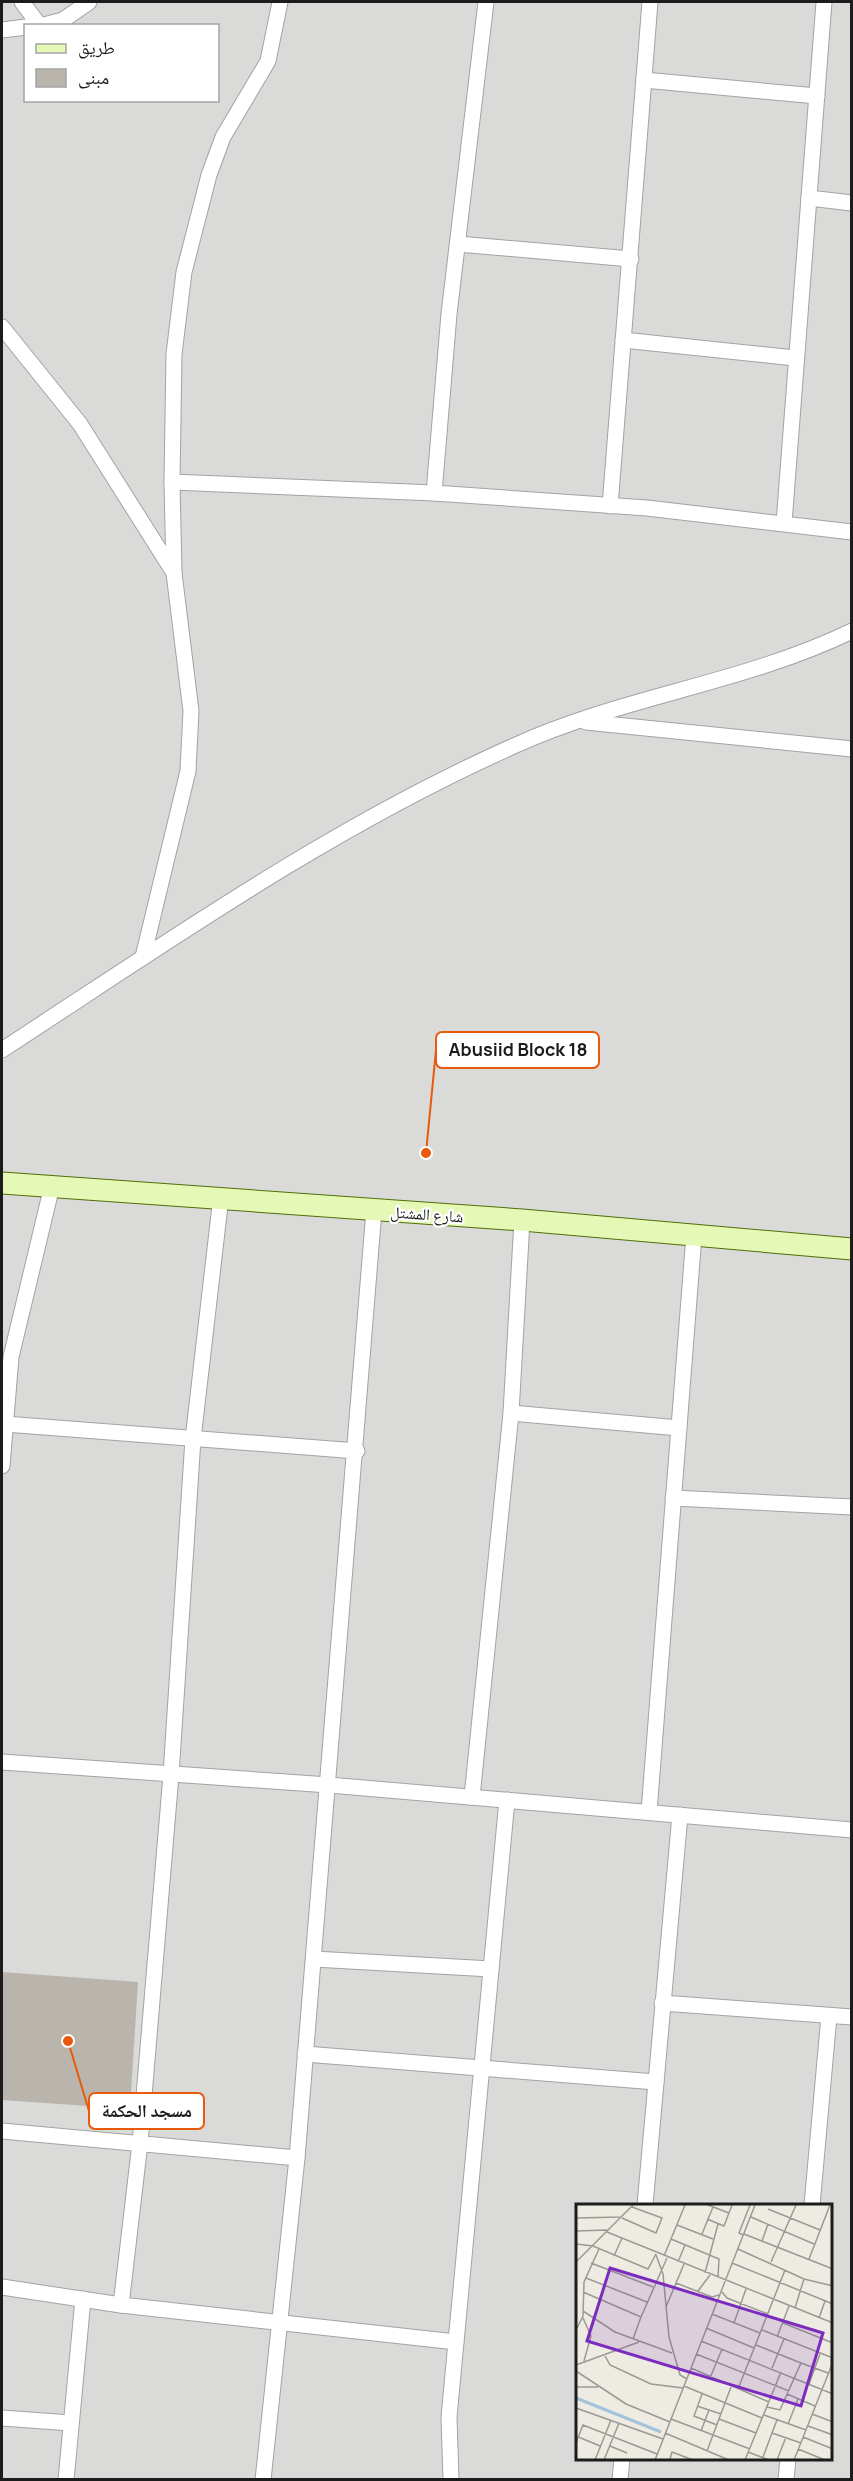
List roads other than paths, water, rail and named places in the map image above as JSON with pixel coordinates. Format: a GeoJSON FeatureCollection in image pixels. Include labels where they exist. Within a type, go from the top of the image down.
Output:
{"type":"FeatureCollection","features":[{"type":"Feature","properties":{"kind":"street"},"geometry":{"type":"LineString","coordinates":[[22,2],[38,24]]}},
{"type":"Feature","properties":{"kind":"street"},"geometry":{"type":"LineString","coordinates":[[48,24],[63,20],[89,2]]}},
{"type":"Feature","properties":{"kind":"street"},"geometry":{"type":"LineString","coordinates":[[143,957],[188,771],[191,711],[174,573],[172,482],[174,354],[184,272],[209,175],[223,137],[268,61],[280,2]]}},
{"type":"Feature","properties":{"kind":"street"},"geometry":{"type":"LineString","coordinates":[[434,493],[458,244],[486,2]]}},
{"type":"Feature","properties":{"kind":"street"},"geometry":{"type":"LineString","coordinates":[[610,506],[650,2]]}},
{"type":"Feature","properties":{"kind":"street"},"geometry":{"type":"LineString","coordinates":[[784,523],[824,2]]}},
{"type":"Feature","properties":{"kind":"street"},"geometry":{"type":"LineString","coordinates":[[2,30],[24,27]]}},
{"type":"Feature","properties":{"kind":"street"},"geometry":{"type":"LineString","coordinates":[[644,80],[817,96]]}},
{"type":"Feature","properties":{"kind":"street"},"geometry":{"type":"LineString","coordinates":[[808,198],[852,202]]}},
{"type":"Feature","properties":{"kind":"street"},"geometry":{"type":"LineString","coordinates":[[458,244],[631,259]]}},
{"type":"Feature","properties":{"kind":"street"},"geometry":{"type":"LineString","coordinates":[[2,327],[80,424],[174,573]]}},
{"type":"Feature","properties":{"kind":"street"},"geometry":{"type":"LineString","coordinates":[[623,340],[795,358]]}},
{"type":"Feature","properties":{"kind":"street"},"geometry":{"type":"LineString","coordinates":[[172,482],[434,493],[610,506],[852,532]]}},
{"type":"Feature","properties":{"kind":"street"},"geometry":{"type":"LineString","coordinates":[[2,1050],[306,853],[411,795],[518,744],[578,721],[798,654],[852,631]]}},
{"type":"Feature","properties":{"kind":"street"},"geometry":{"type":"LineString","coordinates":[[578,721],[852,749]]}},
{"type":"Feature","properties":{"kind":"street","name":"شارع المشتل"},"geometry":{"type":"LineString","coordinates":[[2,1183],[522,1220],[852,1249]]}},
{"type":"Feature","properties":{"kind":"street"},"geometry":{"type":"LineString","coordinates":[[2,1466],[11,1357],[52,1186]]}},
{"type":"Feature","properties":{"kind":"street"},"geometry":{"type":"LineString","coordinates":[[121,2305],[140,2143],[171,1775],[193,1439],[221,1197]]}},
{"type":"Feature","properties":{"kind":"street"},"geometry":{"type":"LineString","coordinates":[[263,2480],[297,2158],[357,1451],[374,1210]]}},
{"type":"Feature","properties":{"kind":"street"},"geometry":{"type":"LineString","coordinates":[[472,1797],[511,1413],[522,1220]]}},
{"type":"Feature","properties":{"kind":"street"},"geometry":{"type":"LineString","coordinates":[[649,1812],[694,1235]]}},
{"type":"Feature","properties":{"kind":"street"},"geometry":{"type":"LineString","coordinates":[[511,1413],[679,1428]]}},
{"type":"Feature","properties":{"kind":"street"},"geometry":{"type":"LineString","coordinates":[[5,1424],[357,1451]]}},
{"type":"Feature","properties":{"kind":"street"},"geometry":{"type":"LineString","coordinates":[[673,1498],[852,1507]]}},
{"type":"Feature","properties":{"kind":"street"},"geometry":{"type":"LineString","coordinates":[[2,1762],[329,1785],[852,1830]]}},
{"type":"Feature","properties":{"kind":"street"},"geometry":{"type":"LineString","coordinates":[[451,2480],[449,2417],[507,1800]]}},
{"type":"Feature","properties":{"kind":"street"},"geometry":{"type":"LineString","coordinates":[[645,2204],[680,1815]]}},
{"type":"Feature","properties":{"kind":"street"},"geometry":{"type":"LineString","coordinates":[[314,1959],[491,1970]]}},
{"type":"Feature","properties":{"kind":"street"},"geometry":{"type":"LineString","coordinates":[[662,2003],[852,2017]]}},
{"type":"Feature","properties":{"kind":"street"},"geometry":{"type":"LineString","coordinates":[[812,2204],[829,2016]]}},
{"type":"Feature","properties":{"kind":"street"},"geometry":{"type":"LineString","coordinates":[[306,2054],[656,2082]]}},
{"type":"Feature","properties":{"kind":"street"},"geometry":{"type":"LineString","coordinates":[[2,2131],[297,2158]]}},
{"type":"Feature","properties":{"kind":"street"},"geometry":{"type":"LineString","coordinates":[[2,2287],[121,2305],[456,2342]]}},
{"type":"Feature","properties":{"kind":"street"},"geometry":{"type":"LineString","coordinates":[[66,2480],[83,2299]]}},
{"type":"Feature","properties":{"kind":"street"},"geometry":{"type":"LineString","coordinates":[[2,2418],[71,2423]]}},
{"type":"Feature","properties":{"kind":"street"},"geometry":{"type":"LineString","coordinates":[[621,2480],[622,2460]]}},
{"type":"Feature","properties":{"kind":"street"},"geometry":{"type":"LineString","coordinates":[[786,2480],[788,2460]]}},
{"type":"Feature","properties":{"kind":"place","name":"Abusiid Block 18"},"geometry":{"type":"Point","coordinates":[426,1153]}},
{"type":"Feature","properties":{"kind":"place","name":"مسجد الحكمة"},"geometry":{"type":"Point","coordinates":[68,2041]}}]}
